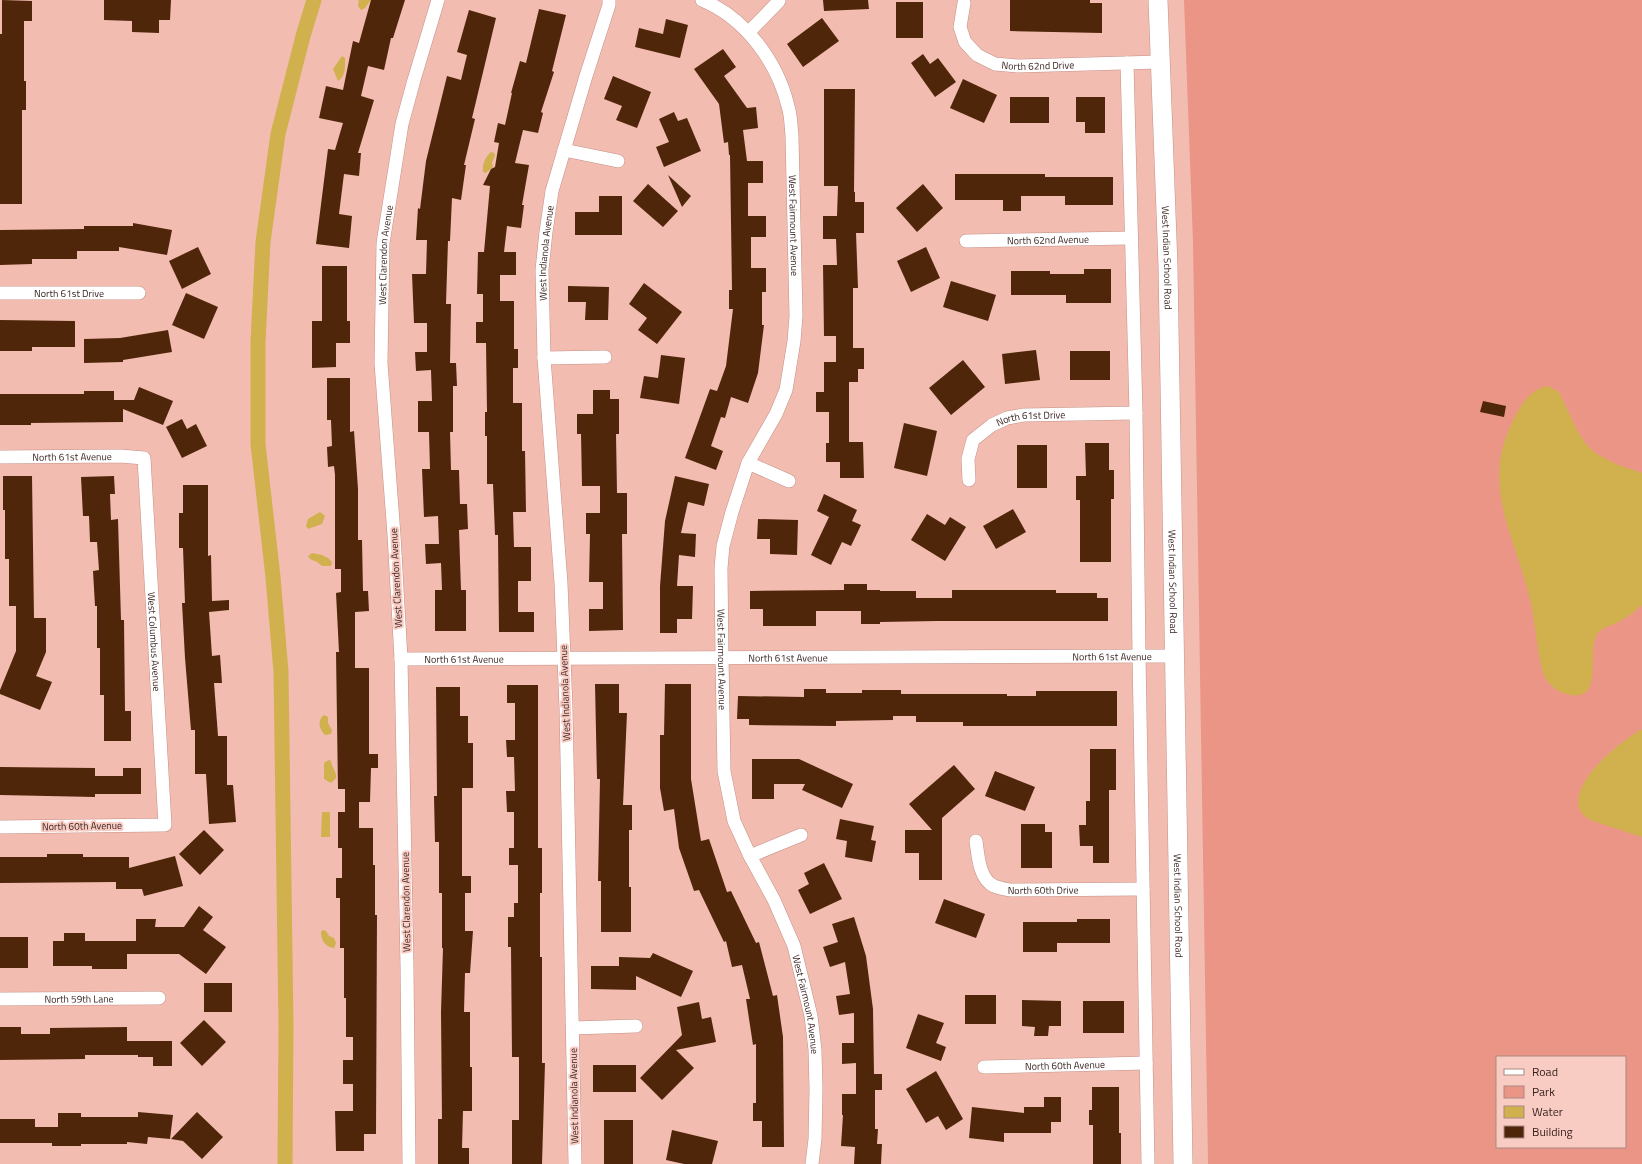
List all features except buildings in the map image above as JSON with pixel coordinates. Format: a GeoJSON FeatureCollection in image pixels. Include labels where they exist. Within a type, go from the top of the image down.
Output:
{"type":"FeatureCollection","features":[{"type":"Feature","properties":{"kind":"main road","name":"West Indian School Road"},"geometry":{"type":"LineString","coordinates":[[1158,0],[1159,62],[1168,266],[1183,1164]]}},
{"type":"Feature","properties":{"kind":"street","name":"West Clarendon Avenue"},"geometry":{"type":"LineString","coordinates":[[409,1164],[407,958],[401,659],[382,363],[383,243],[402,124],[438,0]]}},
{"type":"Feature","properties":{"kind":"street","name":"West Indianola Avenue"},"geometry":{"type":"LineString","coordinates":[[575,1164],[564,657],[561,582],[544,358],[542,270],[552,191],[609,5],[609,0]]}},
{"type":"Feature","properties":{"kind":"street"},"geometry":{"type":"LineString","coordinates":[[702,0],[728,14],[749,32],[779,1]]}},
{"type":"Feature","properties":{"kind":"street","name":"North 62nd Drive"},"geometry":{"type":"LineString","coordinates":[[964,3],[960,27],[965,42],[977,55],[995,64],[1018,66],[1159,62]]}},
{"type":"Feature","properties":{"kind":"street","name":"West Fairmount Avenue"},"geometry":{"type":"LineString","coordinates":[[749,32],[770,62],[781,84],[789,107],[792,136],[796,316],[794,341],[786,390],[776,414],[748,463],[734,504],[723,546],[721,568],[724,771],[734,821],[750,856],[774,900],[794,946],[811,1016],[816,1089],[815,1139],[812,1164]]}},
{"type":"Feature","properties":{"kind":"street"},"geometry":{"type":"LineString","coordinates":[[1127,63],[1130,238],[1136,413],[1148,1164]]}},
{"type":"Feature","properties":{"kind":"street"},"geometry":{"type":"LineString","coordinates":[[564,150],[618,161]]}},
{"type":"Feature","properties":{"kind":"street","name":"North 62nd Avenue"},"geometry":{"type":"LineString","coordinates":[[966,241],[1130,238]]}},
{"type":"Feature","properties":{"kind":"street","name":"North 61st Drive"},"geometry":{"type":"LineString","coordinates":[[0,293],[139,293]]}},
{"type":"Feature","properties":{"kind":"street"},"geometry":{"type":"LineString","coordinates":[[544,358],[605,357]]}},
{"type":"Feature","properties":{"kind":"street","name":"North 61st Drive"},"geometry":{"type":"LineString","coordinates":[[969,480],[968,458],[973,440],[992,425],[1007,418],[1024,415],[1136,413]]}},
{"type":"Feature","properties":{"kind":"street","name":"North 61st Avenue"},"geometry":{"type":"LineString","coordinates":[[0,457],[120,456],[144,458]]}},
{"type":"Feature","properties":{"kind":"street","name":"West Columbus Avenue"},"geometry":{"type":"LineString","coordinates":[[144,458],[165,825]]}},
{"type":"Feature","properties":{"kind":"street"},"geometry":{"type":"LineString","coordinates":[[748,463],[789,481]]}},
{"type":"Feature","properties":{"kind":"street","name":"North 61st Avenue"},"geometry":{"type":"LineString","coordinates":[[401,659],[564,657],[1175,656]]}},
{"type":"Feature","properties":{"kind":"street","name":"North 60th Avenue"},"geometry":{"type":"LineString","coordinates":[[0,826],[165,825]]}},
{"type":"Feature","properties":{"kind":"street"},"geometry":{"type":"LineString","coordinates":[[750,856],[801,835]]}},
{"type":"Feature","properties":{"kind":"street","name":"North 60th Drive"},"geometry":{"type":"LineString","coordinates":[[976,840],[980,865],[984,877],[993,885],[1004,889],[1143,889]]}},
{"type":"Feature","properties":{"kind":"street","name":"North 59th Lane"},"geometry":{"type":"LineString","coordinates":[[0,999],[159,998]]}},
{"type":"Feature","properties":{"kind":"street"},"geometry":{"type":"LineString","coordinates":[[573,1028],[636,1026]]}},
{"type":"Feature","properties":{"kind":"street","name":"North 60th Avenue"},"geometry":{"type":"LineString","coordinates":[[984,1068],[1146,1063]]}},
{"type":"Feature","properties":{"kind":"green space"},"geometry":{"type":"Polygon","coordinates":[[[1184,0],[1642,0],[1642,1164],[1208,1164],[1193,242],[1184,0]]]}},
{"type":"Feature","properties":{"kind":"water"},"geometry":{"type":"Polygon","coordinates":[[[359,0],[371,0],[365,8],[361,10],[358,6],[359,0]]]}},
{"type":"Feature","properties":{"kind":"water"},"geometry":{"type":"Polygon","coordinates":[[[342,56],[345,58],[344,71],[341,79],[338,81],[333,69],[342,56]]]}},
{"type":"Feature","properties":{"kind":"water"},"geometry":{"type":"Polygon","coordinates":[[[491,152],[495,155],[492,163],[493,167],[486,173],[483,172],[484,164],[487,156],[491,152]]]}},
{"type":"Feature","properties":{"kind":"water"},"geometry":{"type":"Polygon","coordinates":[[[1548,386],[1559,392],[1578,432],[1585,443],[1595,453],[1618,465],[1642,473],[1642,605],[1622,620],[1598,633],[1593,651],[1593,673],[1591,683],[1588,690],[1581,695],[1570,695],[1561,692],[1551,686],[1544,676],[1531,604],[1503,510],[1500,488],[1500,465],[1505,441],[1516,415],[1529,396],[1537,390],[1548,386]]]}},
{"type":"Feature","properties":{"kind":"water"},"geometry":{"type":"Polygon","coordinates":[[[320,512],[325,516],[322,524],[308,529],[306,526],[308,519],[320,512]]]}},
{"type":"Feature","properties":{"kind":"water"},"geometry":{"type":"Polygon","coordinates":[[[312,553],[328,558],[332,562],[331,566],[322,566],[310,559],[308,556],[312,553]]]}},
{"type":"Feature","properties":{"kind":"water"},"geometry":{"type":"Polygon","coordinates":[[[324,715],[328,717],[328,723],[332,730],[331,734],[325,735],[321,730],[320,719],[324,715]]]}},
{"type":"Feature","properties":{"kind":"water"},"geometry":{"type":"Polygon","coordinates":[[[1642,729],[1642,837],[1590,820],[1579,808],[1579,797],[1590,774],[1600,762],[1622,742],[1642,729]]]}},
{"type":"Feature","properties":{"kind":"water"},"geometry":{"type":"Polygon","coordinates":[[[329,760],[331,761],[336,776],[331,783],[324,779],[324,764],[329,760]]]}},
{"type":"Feature","properties":{"kind":"water"},"geometry":{"type":"Polygon","coordinates":[[[322,812],[330,812],[330,837],[321,837],[322,812]]]}},
{"type":"Feature","properties":{"kind":"water"},"geometry":{"type":"Polygon","coordinates":[[[323,930],[326,931],[329,936],[334,938],[336,943],[334,948],[324,943],[321,935],[323,930]]]}},
{"type":"Feature","properties":{"kind":"waterway"},"geometry":{"type":"LineString","coordinates":[[285,1164],[286,1026],[281,672],[273,577],[258,444],[258,342],[263,242],[278,134],[303,36],[314,0]]}}]}
